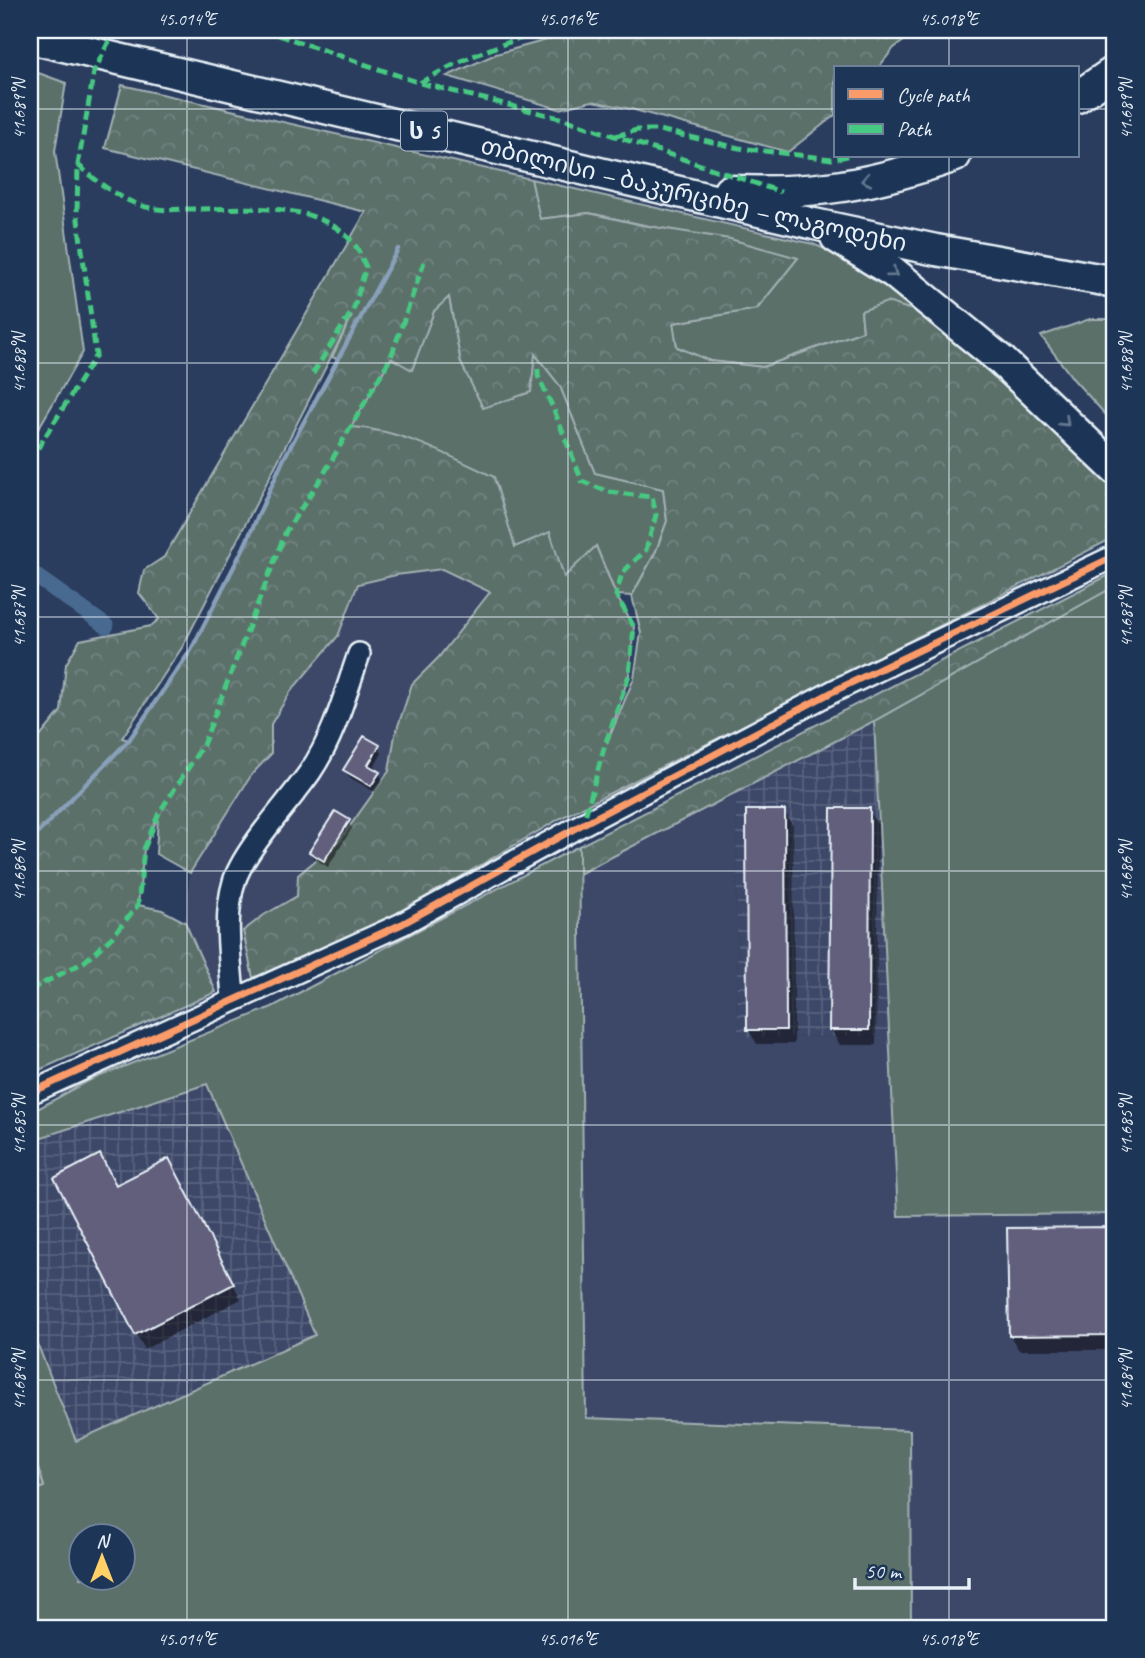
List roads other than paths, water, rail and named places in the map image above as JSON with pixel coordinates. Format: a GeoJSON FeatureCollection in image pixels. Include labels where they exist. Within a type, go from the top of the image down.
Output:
{"type":"FeatureCollection","features":[{"type":"Feature","properties":{"kind":"highway","name":"თბილისი — ბაკურციხე — ლაგოდეხი"},"geometry":{"type":"LineString","coordinates":[[30,38],[814,224],[936,250],[1115,282]]}},
{"type":"Feature","properties":{"kind":"highway"},"geometry":{"type":"LineString","coordinates":[[1078,96],[1115,71]]}},
{"type":"Feature","properties":{"kind":"highway"},"geometry":{"type":"LineString","coordinates":[[680,191],[781,192],[829,188],[948,158]]}},
{"type":"Feature","properties":{"kind":"highway"},"geometry":{"type":"LineString","coordinates":[[814,224],[893,272],[1002,361],[1115,469]]}},
{"type":"Feature","properties":{"kind":"street"},"geometry":{"type":"LineString","coordinates":[[30,1093],[402,924],[595,817],[834,691],[1115,556]]}},
{"type":"Feature","properties":{"kind":"street"},"geometry":{"type":"LineString","coordinates":[[233,999],[229,916],[234,881],[249,855],[326,746],[359,654]]}},
{"type":"Feature","properties":{"kind":"waterway"},"geometry":{"type":"LineString","coordinates":[[30,841],[129,740],[191,650],[244,547],[283,460],[398,249]]}},
{"type":"Feature","properties":{"kind":"waterway"},"geometry":{"type":"LineString","coordinates":[[30,572],[106,626]]}}]}
